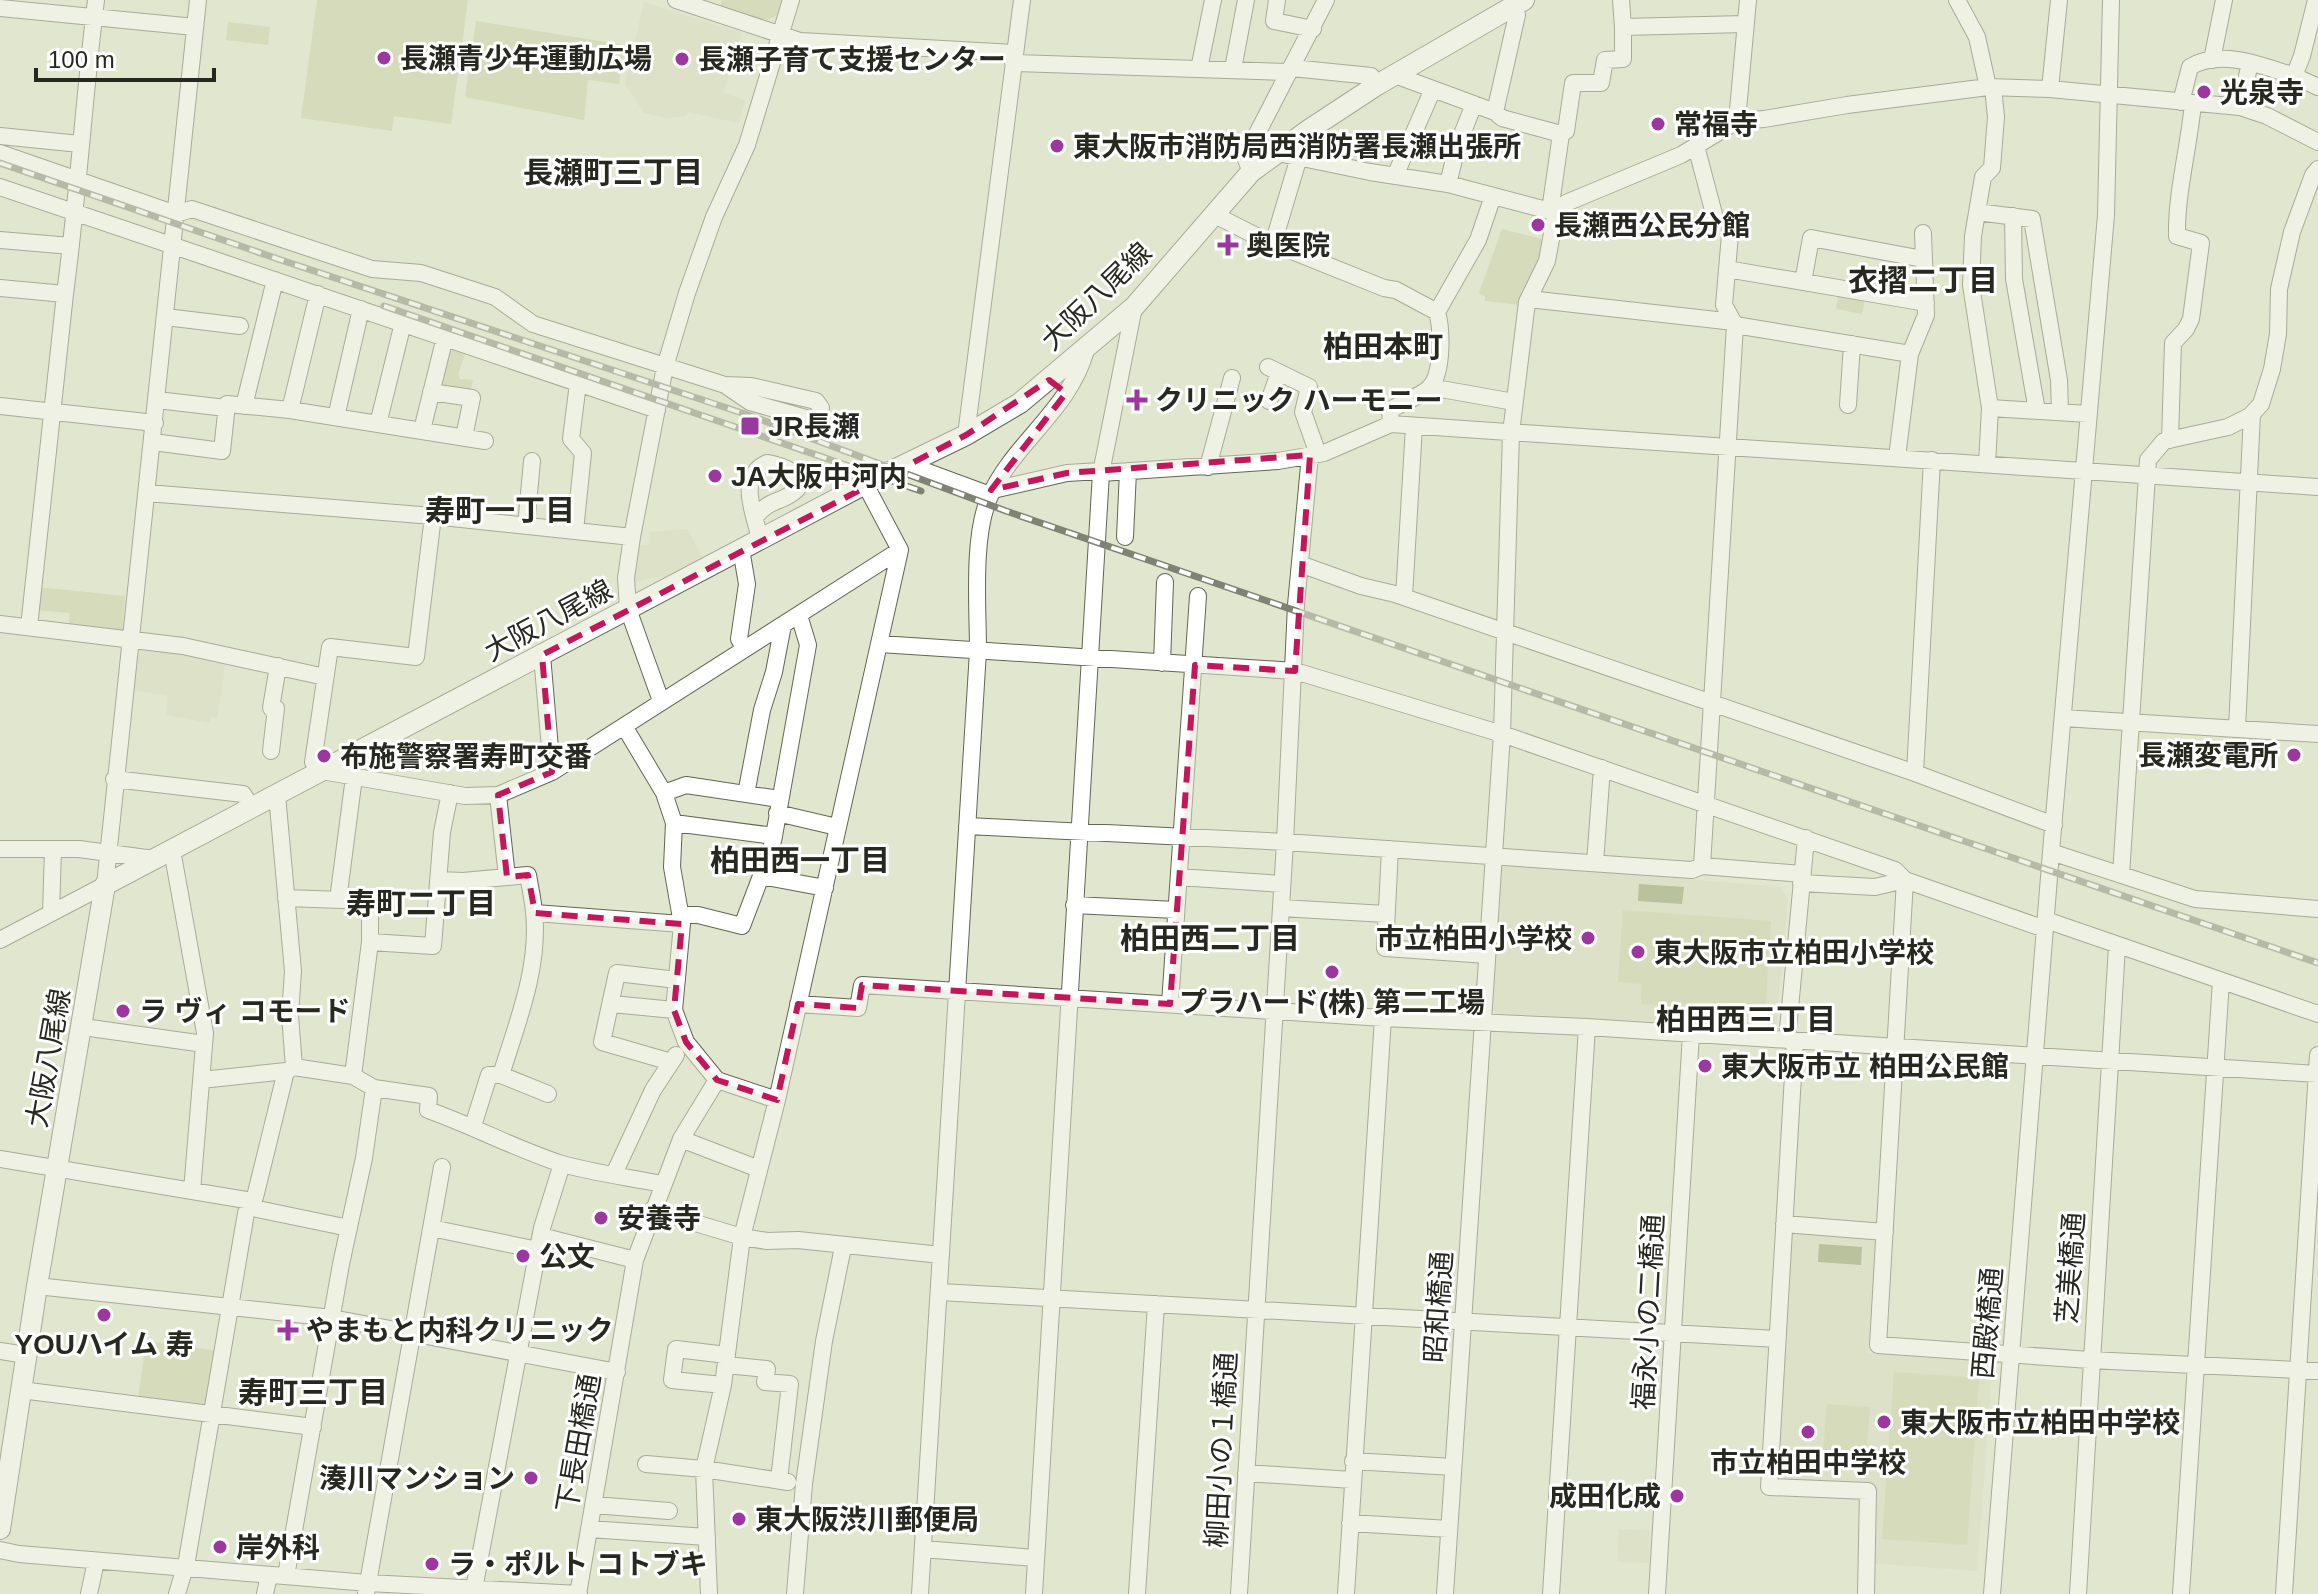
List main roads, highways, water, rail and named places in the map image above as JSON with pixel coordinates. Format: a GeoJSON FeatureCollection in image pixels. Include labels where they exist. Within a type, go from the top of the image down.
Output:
{"type":"FeatureCollection","features":[{"type":"Feature","properties":{"kind":"main road","name":"大阪八尾線"},"geometry":{"type":"LineString","coordinates":[[0,1529],[37,1286],[105,885],[865,484],[966,435],[1020,403],[1134,307],[1251,172],[1288,155],[1386,80],[1519,3]]}},
{"type":"Feature","properties":{"kind":"railway"},"geometry":{"type":"LineString","coordinates":[[0,163],[754,417],[1006,511],[2318,963]]}},
{"type":"Feature","properties":{"kind":"railway"},"geometry":{"type":"LineString","coordinates":[[384,306],[921,491]]}},
{"type":"Feature","properties":{"kind":"place","name":"長瀬青少年運動広場"},"geometry":{"type":"Point","coordinates":[384,58]}},
{"type":"Feature","properties":{"kind":"place","name":"長瀬子育て支援センター"},"geometry":{"type":"Point","coordinates":[682,59]}},
{"type":"Feature","properties":{"kind":"place","name":"光泉寺"},"geometry":{"type":"Point","coordinates":[2204,92]}},
{"type":"Feature","properties":{"kind":"place","name":"常福寺"},"geometry":{"type":"Point","coordinates":[1658,124]}},
{"type":"Feature","properties":{"kind":"place","name":"東大阪市消防局西消防署長瀬出張所"},"geometry":{"type":"Point","coordinates":[1057,146]}},
{"type":"Feature","properties":{"kind":"place","name":"長瀬西公民分館"},"geometry":{"type":"Point","coordinates":[1538,225]}},
{"type":"Feature","properties":{"kind":"place","name":"奥医院"},"geometry":{"type":"Point","coordinates":[1228,245]}},
{"type":"Feature","properties":{"kind":"place","name":"クリニック ハーモニー"},"geometry":{"type":"Point","coordinates":[1137,400]}},
{"type":"Feature","properties":{"kind":"place","name":"JR長瀬"},"geometry":{"type":"Point","coordinates":[750,426]}},
{"type":"Feature","properties":{"kind":"place","name":"JA大阪中河内"},"geometry":{"type":"Point","coordinates":[715,476]}},
{"type":"Feature","properties":{"kind":"place","name":"長瀬変電所"},"geometry":{"type":"Point","coordinates":[2294,755]}},
{"type":"Feature","properties":{"kind":"place","name":"布施警察署寿町交番"},"geometry":{"type":"Point","coordinates":[324,756]}},
{"type":"Feature","properties":{"kind":"place","name":"市立柏田小学校"},"geometry":{"type":"Point","coordinates":[1588,938]}},
{"type":"Feature","properties":{"kind":"place","name":"東大阪市立柏田小学校"},"geometry":{"type":"Point","coordinates":[1638,952]}},
{"type":"Feature","properties":{"kind":"place","name":"プラハード(株) 第二工場"},"geometry":{"type":"Point","coordinates":[1332,972]}},
{"type":"Feature","properties":{"kind":"place","name":"ラ ヴィ コモード"},"geometry":{"type":"Point","coordinates":[123,1011]}},
{"type":"Feature","properties":{"kind":"place","name":"東大阪市立 柏田公民館"},"geometry":{"type":"Point","coordinates":[1705,1066]}},
{"type":"Feature","properties":{"kind":"place","name":"安養寺"},"geometry":{"type":"Point","coordinates":[601,1218]}},
{"type":"Feature","properties":{"kind":"place","name":"公文"},"geometry":{"type":"Point","coordinates":[523,1256]}},
{"type":"Feature","properties":{"kind":"place","name":"YOUハイム 寿"},"geometry":{"type":"Point","coordinates":[104,1315]}},
{"type":"Feature","properties":{"kind":"place","name":"やまもと内科クリニック"},"geometry":{"type":"Point","coordinates":[288,1330]}},
{"type":"Feature","properties":{"kind":"place","name":"東大阪市立柏田中学校"},"geometry":{"type":"Point","coordinates":[1884,1422]}},
{"type":"Feature","properties":{"kind":"place","name":"市立柏田中学校"},"geometry":{"type":"Point","coordinates":[1808,1432]}},
{"type":"Feature","properties":{"kind":"place","name":"湊川マンション"},"geometry":{"type":"Point","coordinates":[531,1478]}},
{"type":"Feature","properties":{"kind":"place","name":"成田化成"},"geometry":{"type":"Point","coordinates":[1677,1496]}},
{"type":"Feature","properties":{"kind":"place","name":"東大阪渋川郵便局"},"geometry":{"type":"Point","coordinates":[739,1519]}},
{"type":"Feature","properties":{"kind":"place","name":"岸外科"},"geometry":{"type":"Point","coordinates":[220,1547]}},
{"type":"Feature","properties":{"kind":"place","name":"ラ・ポルト コトブキ"},"geometry":{"type":"Point","coordinates":[432,1564]}},
{"type":"Feature","properties":{"kind":"district","name":"長瀬町三丁目"},"geometry":{"type":"Point","coordinates":[613,173]}},
{"type":"Feature","properties":{"kind":"district","name":"衣摺二丁目"},"geometry":{"type":"Point","coordinates":[1923,281]}},
{"type":"Feature","properties":{"kind":"district","name":"柏田本町"},"geometry":{"type":"Point","coordinates":[1383,347]}},
{"type":"Feature","properties":{"kind":"district","name":"寿町一丁目"},"geometry":{"type":"Point","coordinates":[500,511]}},
{"type":"Feature","properties":{"kind":"district","name":"柏田西一丁目"},"geometry":{"type":"Point","coordinates":[800,861]}},
{"type":"Feature","properties":{"kind":"district","name":"寿町二丁目"},"geometry":{"type":"Point","coordinates":[421,904]}},
{"type":"Feature","properties":{"kind":"district","name":"柏田西二丁目"},"geometry":{"type":"Point","coordinates":[1210,939]}},
{"type":"Feature","properties":{"kind":"district","name":"柏田西三丁目"},"geometry":{"type":"Point","coordinates":[1746,1020]}},
{"type":"Feature","properties":{"kind":"district","name":"寿町三丁目"},"geometry":{"type":"Point","coordinates":[313,1393]}}]}
